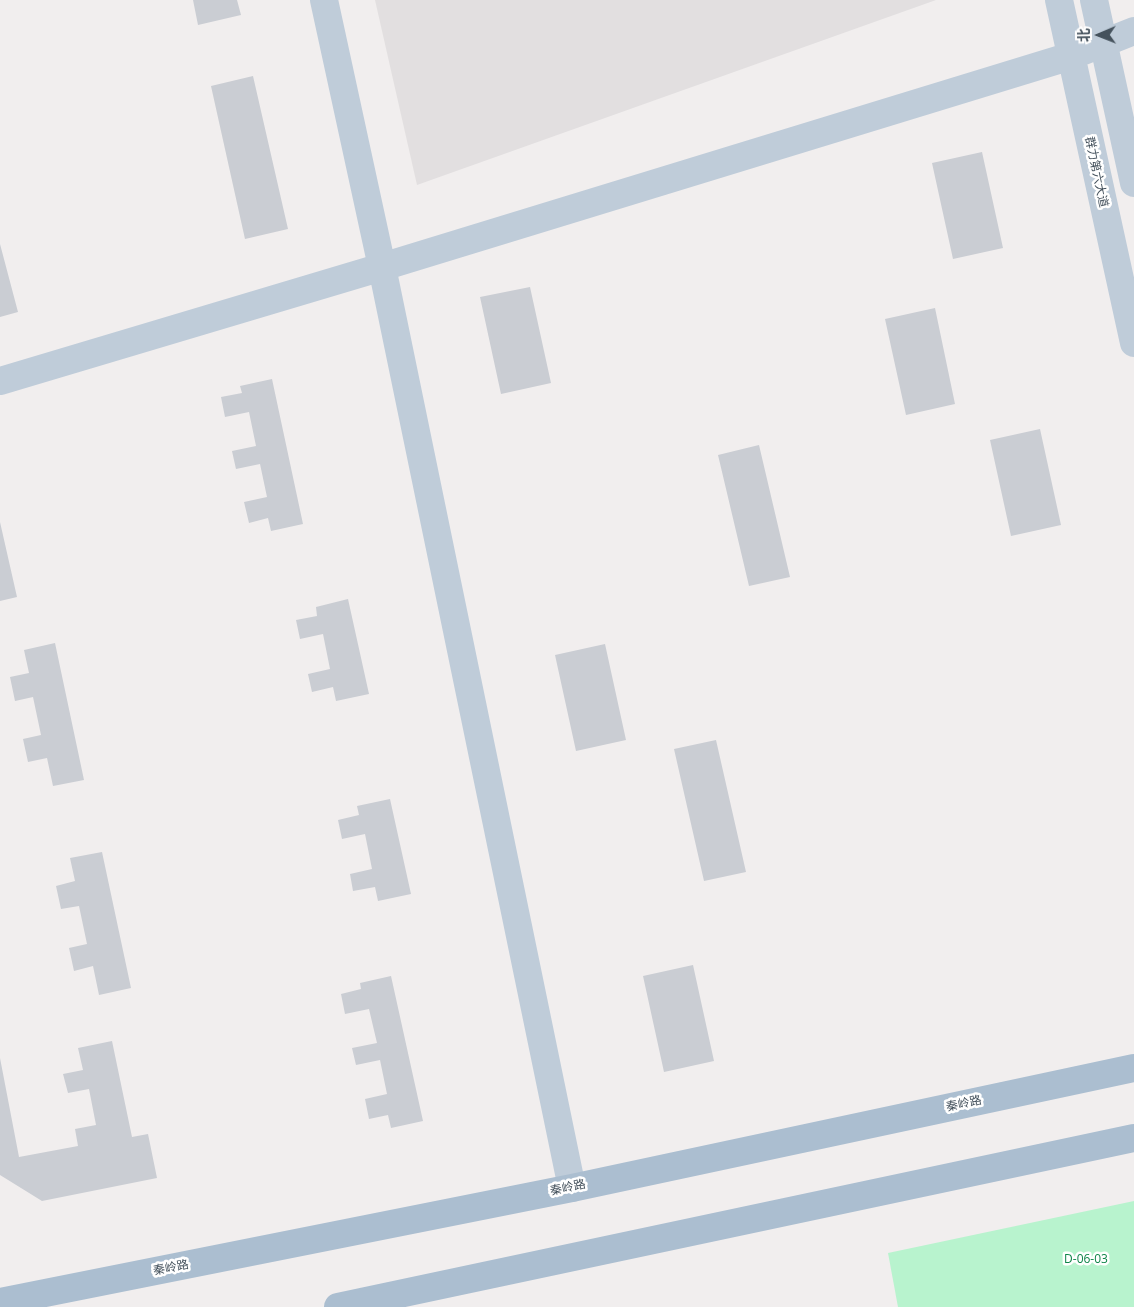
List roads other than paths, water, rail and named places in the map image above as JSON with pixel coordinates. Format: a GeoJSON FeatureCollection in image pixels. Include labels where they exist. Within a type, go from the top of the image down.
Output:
{"type":"FeatureCollection","features":[{"type":"Feature","properties":{"kind":"main road","name":"秦岭路"},"geometry":{"type":"LineString","coordinates":[[0,1302],[572,1188],[1134,1068]]}},
{"type":"Feature","properties":{"kind":"main road"},"geometry":{"type":"LineString","coordinates":[[338,1307],[1134,1138]]}},
{"type":"Feature","properties":{"kind":"street"},"geometry":{"type":"LineString","coordinates":[[324,0],[382,267],[572,1188]]}},
{"type":"Feature","properties":{"kind":"street","name":"群力第六大道"},"geometry":{"type":"LineString","coordinates":[[1059,0],[1134,343]]}},
{"type":"Feature","properties":{"kind":"street"},"geometry":{"type":"LineString","coordinates":[[1094,0],[1134,183]]}},
{"type":"Feature","properties":{"kind":"street"},"geometry":{"type":"LineString","coordinates":[[0,381],[382,267],[1071,56],[1134,31]]}},
{"type":"Feature","properties":{"kind":"park label","name":"D-06-03"},"geometry":{"type":"Point","coordinates":[1086,1260]}}]}
